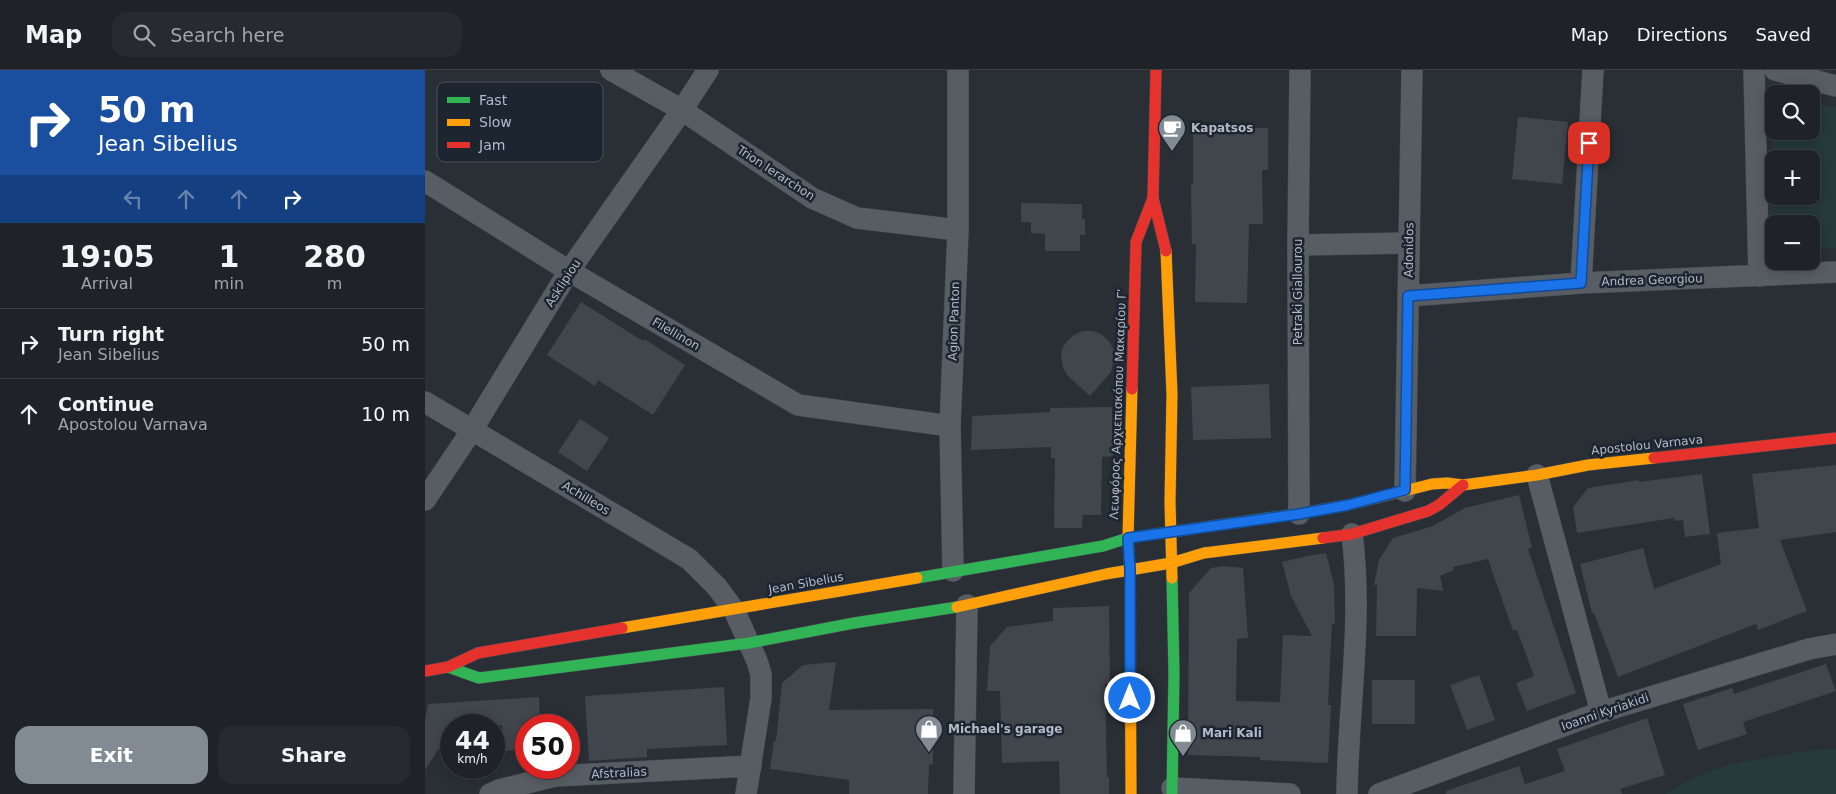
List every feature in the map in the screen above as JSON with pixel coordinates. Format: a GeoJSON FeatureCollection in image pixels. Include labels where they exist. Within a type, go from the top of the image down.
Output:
{"type":"FeatureCollection","features":[{"type":"Feature","properties":{"kind":"main road","name":"Λεωφόρος Αρχιεπισκόπου Μακαρίου Γ’"},"geometry":{"type":"LineString","coordinates":[[1156,70],[1153,198],[1165,247],[1172,394],[1171,563],[1174,674],[1172,791]]}},
{"type":"Feature","properties":{"kind":"main road","name":"Λεωφόρος Αρχιεπισκόπου Μακαρίου Γ’"},"geometry":{"type":"LineString","coordinates":[[1131,794],[1130,570],[1128,538],[1136,242],[1153,198]]}},
{"type":"Feature","properties":{"kind":"main road","name":"Apostolou Varnava"},"geometry":{"type":"LineString","coordinates":[[1171,532],[1299,514],[1348,505],[1432,484],[1463,485],[1537,475],[1588,465],[1835,433]]}},
{"type":"Feature","properties":{"kind":"main road"},"geometry":{"type":"LineString","coordinates":[[1171,563],[1204,554],[1352,534],[1427,511],[1439,505],[1463,485]]}},
{"type":"Feature","properties":{"kind":"main road","name":"Jean Sibelius"},"geometry":{"type":"LineString","coordinates":[[425,671],[448,667],[478,653],[1103,546],[1128,538],[1171,532]]}},
{"type":"Feature","properties":{"kind":"main road","name":"Jean Sibelius"},"geometry":{"type":"LineString","coordinates":[[448,667],[479,678],[749,643],[854,623],[967,605],[1171,563]]}},
{"type":"Feature","properties":{"kind":"street","name":"Trion Ierarchon"},"geometry":{"type":"LineString","coordinates":[[611,70],[682,110],[812,198],[857,218],[958,230]]}},
{"type":"Feature","properties":{"kind":"street","name":"Asklipiou"},"geometry":{"type":"LineString","coordinates":[[425,500],[472,430],[569,271],[708,70]]}},
{"type":"Feature","properties":{"kind":"street","name":"Agion Panton"},"geometry":{"type":"LineString","coordinates":[[953,571],[950,426],[958,230],[957,70]]}},
{"type":"Feature","properties":{"kind":"street","name":"Petraki Giallourou"},"geometry":{"type":"LineString","coordinates":[[1299,514],[1298,245],[1300,70]]}},
{"type":"Feature","properties":{"kind":"street","name":"Adonidos"},"geometry":{"type":"LineString","coordinates":[[1405,490],[1412,70]]}},
{"type":"Feature","properties":{"kind":"street"},"geometry":{"type":"LineString","coordinates":[[1581,283],[1593,70]]}},
{"type":"Feature","properties":{"kind":"street"},"geometry":{"type":"LineString","coordinates":[[1754,70],[1759,276]]}},
{"type":"Feature","properties":{"kind":"street"},"geometry":{"type":"LineString","coordinates":[[1775,70],[1836,86]]}},
{"type":"Feature","properties":{"kind":"street","name":"Filellinon"},"geometry":{"type":"LineString","coordinates":[[425,181],[569,271],[798,405],[950,426]]}},
{"type":"Feature","properties":{"kind":"street"},"geometry":{"type":"LineString","coordinates":[[1298,245],[1409,243]]}},
{"type":"Feature","properties":{"kind":"street","name":"Andrea Georgiou"},"geometry":{"type":"LineString","coordinates":[[1408,296],[1581,283],[1836,272]]}},
{"type":"Feature","properties":{"kind":"street","name":"Achilleos"},"geometry":{"type":"LineString","coordinates":[[425,402],[689,559],[717,587],[734,610],[749,643],[757,661],[761,684],[746,794]]}},
{"type":"Feature","properties":{"kind":"street"},"geometry":{"type":"LineString","coordinates":[[1537,475],[1601,712]]}},
{"type":"Feature","properties":{"kind":"street"},"geometry":{"type":"LineString","coordinates":[[1347,794],[1356,607],[1356,567],[1352,534]]}},
{"type":"Feature","properties":{"kind":"street"},"geometry":{"type":"LineString","coordinates":[[964,794],[967,605]]}},
{"type":"Feature","properties":{"kind":"street","name":"Ioanni Kyriakidi"},"geometry":{"type":"LineString","coordinates":[[1379,794],[1601,712],[1809,649],[1836,644]]}},
{"type":"Feature","properties":{"kind":"street","name":"Afstralias"},"geometry":{"type":"LineString","coordinates":[[490,794],[555,776],[751,766]]}},
{"type":"Feature","properties":{"kind":"street"},"geometry":{"type":"LineString","coordinates":[[1172,791],[1290,794]]}},
{"type":"Feature","properties":{"kind":"shaded area"},"geometry":{"type":"Polygon","coordinates":[[[1820,105],[1836,107],[1836,248],[1820,249],[1820,215],[1770,215],[1770,205],[1820,205],[1820,150],[1773,150],[1773,140],[1820,140],[1820,105]]]}},
{"type":"Feature","properties":{"kind":"shaded area"},"geometry":{"type":"Polygon","coordinates":[[[1836,749],[1836,794],[1666,794],[1693,778],[1730,764],[1804,751],[1836,749]]]}},
{"type":"Feature","properties":{"kind":"building"},"geometry":{"type":"Polygon","coordinates":[[[1518,117],[1568,122],[1562,184],[1512,179],[1518,117]]]}},
{"type":"Feature","properties":{"kind":"building"},"geometry":{"type":"Polygon","coordinates":[[[1193,128],[1268,128],[1268,170],[1262,170],[1263,224],[1249,224],[1247,303],[1195,302],[1196,244],[1192,244],[1191,184],[1193,184],[1193,128]]]}},
{"type":"Feature","properties":{"kind":"building"},"geometry":{"type":"Polygon","coordinates":[[[1021,203],[1082,204],[1082,219],[1085,219],[1085,235],[1080,235],[1080,251],[1045,251],[1045,234],[1031,233],[1031,222],[1021,222],[1021,203]]]}},
{"type":"Feature","properties":{"kind":"building"},"geometry":{"type":"Polygon","coordinates":[[[581,302],[685,365],[653,415],[598,380],[595,386],[547,355],[581,302]]]}},
{"type":"Feature","properties":{"kind":"building"},"geometry":{"type":"Polygon","coordinates":[[[1083,331],[1101,334],[1108,340],[1115,356],[1111,372],[1090,396],[1067,375],[1061,358],[1062,349],[1067,341],[1083,331]]]}},
{"type":"Feature","properties":{"kind":"building"},"geometry":{"type":"Polygon","coordinates":[[[1269,384],[1271,438],[1193,440],[1191,387],[1269,384]]]}},
{"type":"Feature","properties":{"kind":"building"},"geometry":{"type":"Polygon","coordinates":[[[1112,407],[1113,456],[1102,457],[1101,515],[1083,515],[1082,528],[1054,528],[1055,458],[1051,458],[1051,447],[971,450],[972,416],[1050,412],[1050,408],[1112,407]]]}},
{"type":"Feature","properties":{"kind":"building"},"geometry":{"type":"Polygon","coordinates":[[[580,419],[609,438],[587,471],[558,452],[580,419]]]}},
{"type":"Feature","properties":{"kind":"building"},"geometry":{"type":"Polygon","coordinates":[[[1836,465],[1836,532],[1780,540],[1807,611],[1758,630],[1756,624],[1618,677],[1594,613],[1592,613],[1580,564],[1643,548],[1654,589],[1721,564],[1717,533],[1759,528],[1752,474],[1836,465]]]}},
{"type":"Feature","properties":{"kind":"building"},"geometry":{"type":"Polygon","coordinates":[[[1702,474],[1710,534],[1685,537],[1683,520],[1675,521],[1674,518],[1577,533],[1573,507],[1588,488],[1639,480],[1639,482],[1702,474]]]}},
{"type":"Feature","properties":{"kind":"building"},"geometry":{"type":"Polygon","coordinates":[[[1519,495],[1532,548],[1528,549],[1576,693],[1527,711],[1516,683],[1534,676],[1517,630],[1513,631],[1488,559],[1453,567],[1454,570],[1440,576],[1443,591],[1417,588],[1416,636],[1376,636],[1377,585],[1374,585],[1379,560],[1393,538],[1433,526],[1465,508],[1519,495]]]}},
{"type":"Feature","properties":{"kind":"building"},"geometry":{"type":"Polygon","coordinates":[[[1326,553],[1334,585],[1335,624],[1332,624],[1330,663],[1328,705],[1331,705],[1328,763],[1260,760],[1260,757],[1188,755],[1189,593],[1211,568],[1223,566],[1243,568],[1248,638],[1237,639],[1236,701],[1280,702],[1283,635],[1312,636],[1291,596],[1282,562],[1326,553]]]}},
{"type":"Feature","properties":{"kind":"building"},"geometry":{"type":"Polygon","coordinates":[[[1109,606],[1110,684],[1105,684],[1109,794],[1060,794],[1059,761],[1002,763],[1000,691],[987,691],[990,646],[1007,627],[1053,621],[1053,608],[1109,606]]]}},
{"type":"Feature","properties":{"kind":"building"},"geometry":{"type":"Polygon","coordinates":[[[836,662],[829,710],[933,709],[933,764],[929,765],[928,794],[849,794],[849,780],[770,769],[774,741],[776,741],[782,683],[803,665],[836,662]]]}},
{"type":"Feature","properties":{"kind":"building"},"geometry":{"type":"Polygon","coordinates":[[[1826,664],[1836,691],[1743,722],[1747,734],[1698,750],[1683,704],[1732,688],[1734,694],[1826,664]]]}},
{"type":"Feature","properties":{"kind":"building"},"geometry":{"type":"Polygon","coordinates":[[[1479,675],[1495,720],[1467,730],[1450,685],[1479,675]]]}},
{"type":"Feature","properties":{"kind":"building"},"geometry":{"type":"Polygon","coordinates":[[[1372,680],[1415,680],[1415,724],[1372,724],[1372,680]]]}},
{"type":"Feature","properties":{"kind":"building"},"geometry":{"type":"Polygon","coordinates":[[[724,687],[727,745],[647,749],[647,757],[589,761],[585,696],[724,687]]]}},
{"type":"Feature","properties":{"kind":"building"},"geometry":{"type":"Polygon","coordinates":[[[539,697],[540,714],[515,714],[515,750],[505,751],[505,714],[440,714],[440,747],[425,770],[425,720],[428,704],[539,697]]]}},
{"type":"Feature","properties":{"kind":"building"},"geometry":{"type":"Polygon","coordinates":[[[1647,718],[1665,775],[1620,789],[1622,794],[1446,794],[1446,791],[1519,766],[1525,784],[1565,771],[1557,749],[1647,718]]]}},
{"type":"Feature","properties":{"kind":"traffic: fast"},"geometry":{"type":"LineString","coordinates":[[917,578],[1103,546],[1128,538],[1303,513]]}},
{"type":"Feature","properties":{"kind":"traffic: fast"},"geometry":{"type":"LineString","coordinates":[[1172,578],[1174,674],[1172,794]]}},
{"type":"Feature","properties":{"kind":"traffic: fast"},"geometry":{"type":"LineString","coordinates":[[448,667],[479,678],[749,643],[854,623],[957,607]]}},
{"type":"Feature","properties":{"kind":"traffic: slow"},"geometry":{"type":"LineString","coordinates":[[1166,251],[1172,394],[1170,502],[1172,578]]}},
{"type":"Feature","properties":{"kind":"traffic: slow"},"geometry":{"type":"LineString","coordinates":[[1131,794],[1130,570],[1128,538],[1132,389]]}},
{"type":"Feature","properties":{"kind":"traffic: slow"},"geometry":{"type":"LineString","coordinates":[[1303,513],[1348,505],[1432,484],[1463,485],[1537,475],[1588,465],[1654,458]]}},
{"type":"Feature","properties":{"kind":"traffic: slow"},"geometry":{"type":"LineString","coordinates":[[957,607],[1106,574],[1171,563],[1204,553],[1323,538]]}},
{"type":"Feature","properties":{"kind":"traffic: slow"},"geometry":{"type":"LineString","coordinates":[[622,628],[917,578]]}},
{"type":"Feature","properties":{"kind":"traffic: jam"},"geometry":{"type":"LineString","coordinates":[[1156,70],[1153,198],[1166,251]]}},
{"type":"Feature","properties":{"kind":"traffic: jam"},"geometry":{"type":"LineString","coordinates":[[1132,389],[1136,242],[1153,198]]}},
{"type":"Feature","properties":{"kind":"traffic: jam"},"geometry":{"type":"LineString","coordinates":[[1654,458],[1836,438]]}},
{"type":"Feature","properties":{"kind":"traffic: jam"},"geometry":{"type":"LineString","coordinates":[[1323,538],[1352,534],[1428,511],[1439,505],[1463,485]]}},
{"type":"Feature","properties":{"kind":"traffic: jam"},"geometry":{"type":"LineString","coordinates":[[425,671],[448,667],[478,653],[622,628]]}},
{"type":"Feature","properties":{"kind":"place","name":"Kapatsos"},"geometry":{"type":"Point","coordinates":[1172,152]}},
{"type":"Feature","properties":{"kind":"place","name":"Michael's garage"},"geometry":{"type":"Point","coordinates":[929,753]}},
{"type":"Feature","properties":{"kind":"place","name":"Mari Kali"},"geometry":{"type":"Point","coordinates":[1183,757]}},
{"type":"Feature","properties":{"kind":"route"},"geometry":{"type":"LineString","coordinates":[[1130,698],[1130,570],[1128,538],[1299,514],[1348,505],[1405,490],[1408,296],[1581,283],[1589,143]]}}]}
